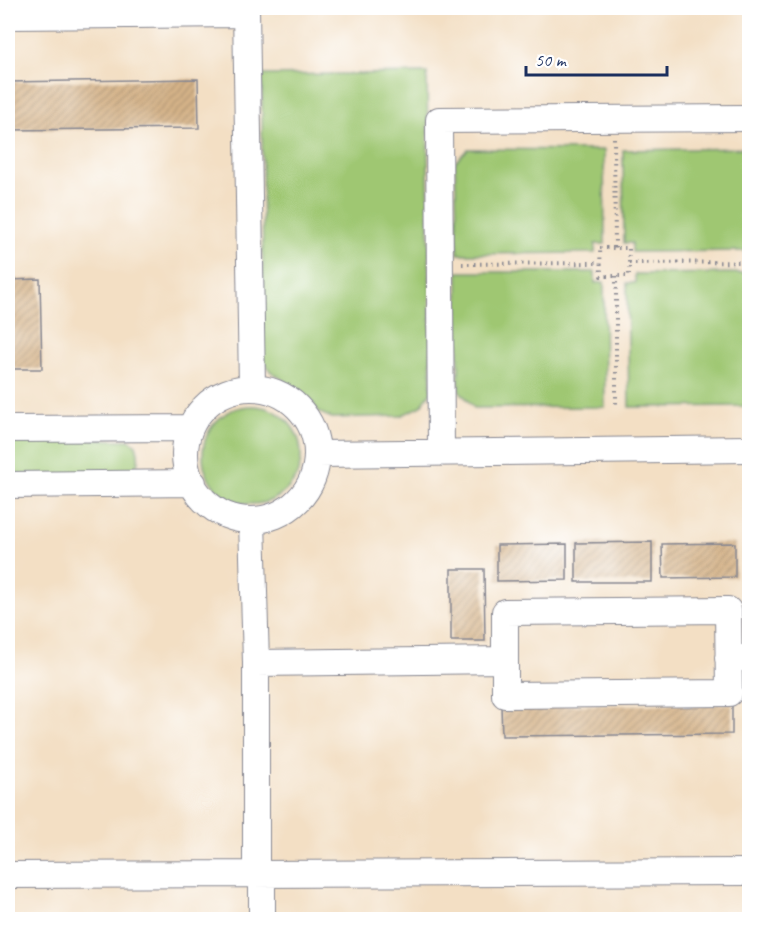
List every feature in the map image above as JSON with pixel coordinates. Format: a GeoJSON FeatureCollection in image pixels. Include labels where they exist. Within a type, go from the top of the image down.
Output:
{"type":"FeatureCollection","features":[{"type":"Feature","properties":{"kind":"street"},"geometry":{"type":"LineString","coordinates":[[8,16],[246,11],[252,388]]}},
{"type":"Feature","properties":{"kind":"street"},"geometry":{"type":"LineString","coordinates":[[441,451],[439,120],[750,118]]}},
{"type":"Feature","properties":{"kind":"street"},"geometry":{"type":"LineString","coordinates":[[252,388],[273,391],[291,401],[305,415],[315,434],[318,454],[315,474],[306,493],[291,508],[273,517],[252,521],[234,519],[218,512],[203,501],[186,469],[185,450],[189,428],[213,400],[232,391],[252,388]]}},
{"type":"Feature","properties":{"kind":"street"},"geometry":{"type":"LineString","coordinates":[[8,429],[189,428]]}},
{"type":"Feature","properties":{"kind":"street"},"geometry":{"type":"LineString","coordinates":[[318,454],[750,449]]}},
{"type":"Feature","properties":{"kind":"street"},"geometry":{"type":"LineString","coordinates":[[8,485],[192,483]]}},
{"type":"Feature","properties":{"kind":"street"},"geometry":{"type":"LineString","coordinates":[[252,521],[259,874],[262,920]]}},
{"type":"Feature","properties":{"kind":"street"},"geometry":{"type":"LineString","coordinates":[[728,610],[739,658],[729,693],[505,695],[505,660],[505,612],[728,610]]}},
{"type":"Feature","properties":{"kind":"street"},"geometry":{"type":"LineString","coordinates":[[256,663],[505,660]]}},
{"type":"Feature","properties":{"kind":"street"},"geometry":{"type":"LineString","coordinates":[[8,875],[750,872]]}},
{"type":"Feature","properties":{"kind":"path"},"geometry":{"type":"LineString","coordinates":[[614,119],[615,248]]}},
{"type":"Feature","properties":{"kind":"path"},"geometry":{"type":"LineString","coordinates":[[600,248],[629,248],[629,276],[601,276],[600,262],[600,248]]}},
{"type":"Feature","properties":{"kind":"path"},"geometry":{"type":"LineString","coordinates":[[440,264],[600,262]]}},
{"type":"Feature","properties":{"kind":"path"},"geometry":{"type":"LineString","coordinates":[[629,263],[750,262]]}},
{"type":"Feature","properties":{"kind":"path"},"geometry":{"type":"LineString","coordinates":[[616,276],[616,407]]}},
{"type":"Feature","properties":{"kind":"green space"},"geometry":{"type":"Polygon","coordinates":[[[427,73],[431,392],[420,407],[400,416],[332,418],[320,413],[307,396],[270,371],[263,359],[262,75],[427,73]]]}},
{"type":"Feature","properties":{"kind":"green space"},"geometry":{"type":"Polygon","coordinates":[[[749,148],[749,251],[632,252],[632,243],[624,243],[623,150],[749,148]]]}},
{"type":"Feature","properties":{"kind":"green space"},"geometry":{"type":"Polygon","coordinates":[[[468,149],[604,150],[605,244],[595,244],[595,253],[458,254],[455,162],[468,149]]]}},
{"type":"Feature","properties":{"kind":"green space"},"geometry":{"type":"Polygon","coordinates":[[[458,272],[595,272],[595,283],[604,282],[605,407],[474,408],[459,390],[458,272]]]}},
{"type":"Feature","properties":{"kind":"green space"},"geometry":{"type":"Polygon","coordinates":[[[749,273],[749,406],[629,407],[627,283],[635,283],[635,274],[749,273]]]}},
{"type":"Feature","properties":{"kind":"green space"},"geometry":{"type":"Polygon","coordinates":[[[252,406],[271,410],[287,420],[297,436],[301,455],[297,474],[287,490],[271,500],[252,504],[233,500],[217,490],[207,474],[203,455],[207,436],[217,420],[233,410],[252,406]]]}},
{"type":"Feature","properties":{"kind":"green space"},"geometry":{"type":"Polygon","coordinates":[[[8,438],[129,440],[136,445],[138,461],[129,474],[8,476],[8,438]]]}},
{"type":"Feature","properties":{"kind":"building"},"geometry":{"type":"Polygon","coordinates":[[[198,79],[199,128],[8,130],[8,82],[198,79]]]}},
{"type":"Feature","properties":{"kind":"building"},"geometry":{"type":"Polygon","coordinates":[[[40,279],[42,369],[8,369],[8,280],[40,279]]]}},
{"type":"Feature","properties":{"kind":"building"},"geometry":{"type":"Polygon","coordinates":[[[652,542],[652,582],[576,582],[576,543],[652,542]]]}},
{"type":"Feature","properties":{"kind":"building"},"geometry":{"type":"Polygon","coordinates":[[[735,543],[735,577],[663,578],[662,544],[735,543]]]}},
{"type":"Feature","properties":{"kind":"building"},"geometry":{"type":"Polygon","coordinates":[[[567,544],[567,580],[497,581],[497,545],[567,544]]]}},
{"type":"Feature","properties":{"kind":"building"},"geometry":{"type":"Polygon","coordinates":[[[451,569],[484,569],[485,641],[451,641],[451,569]]]}},
{"type":"Feature","properties":{"kind":"building"},"geometry":{"type":"Polygon","coordinates":[[[732,704],[732,734],[502,736],[501,706],[732,704]]]}}]}
